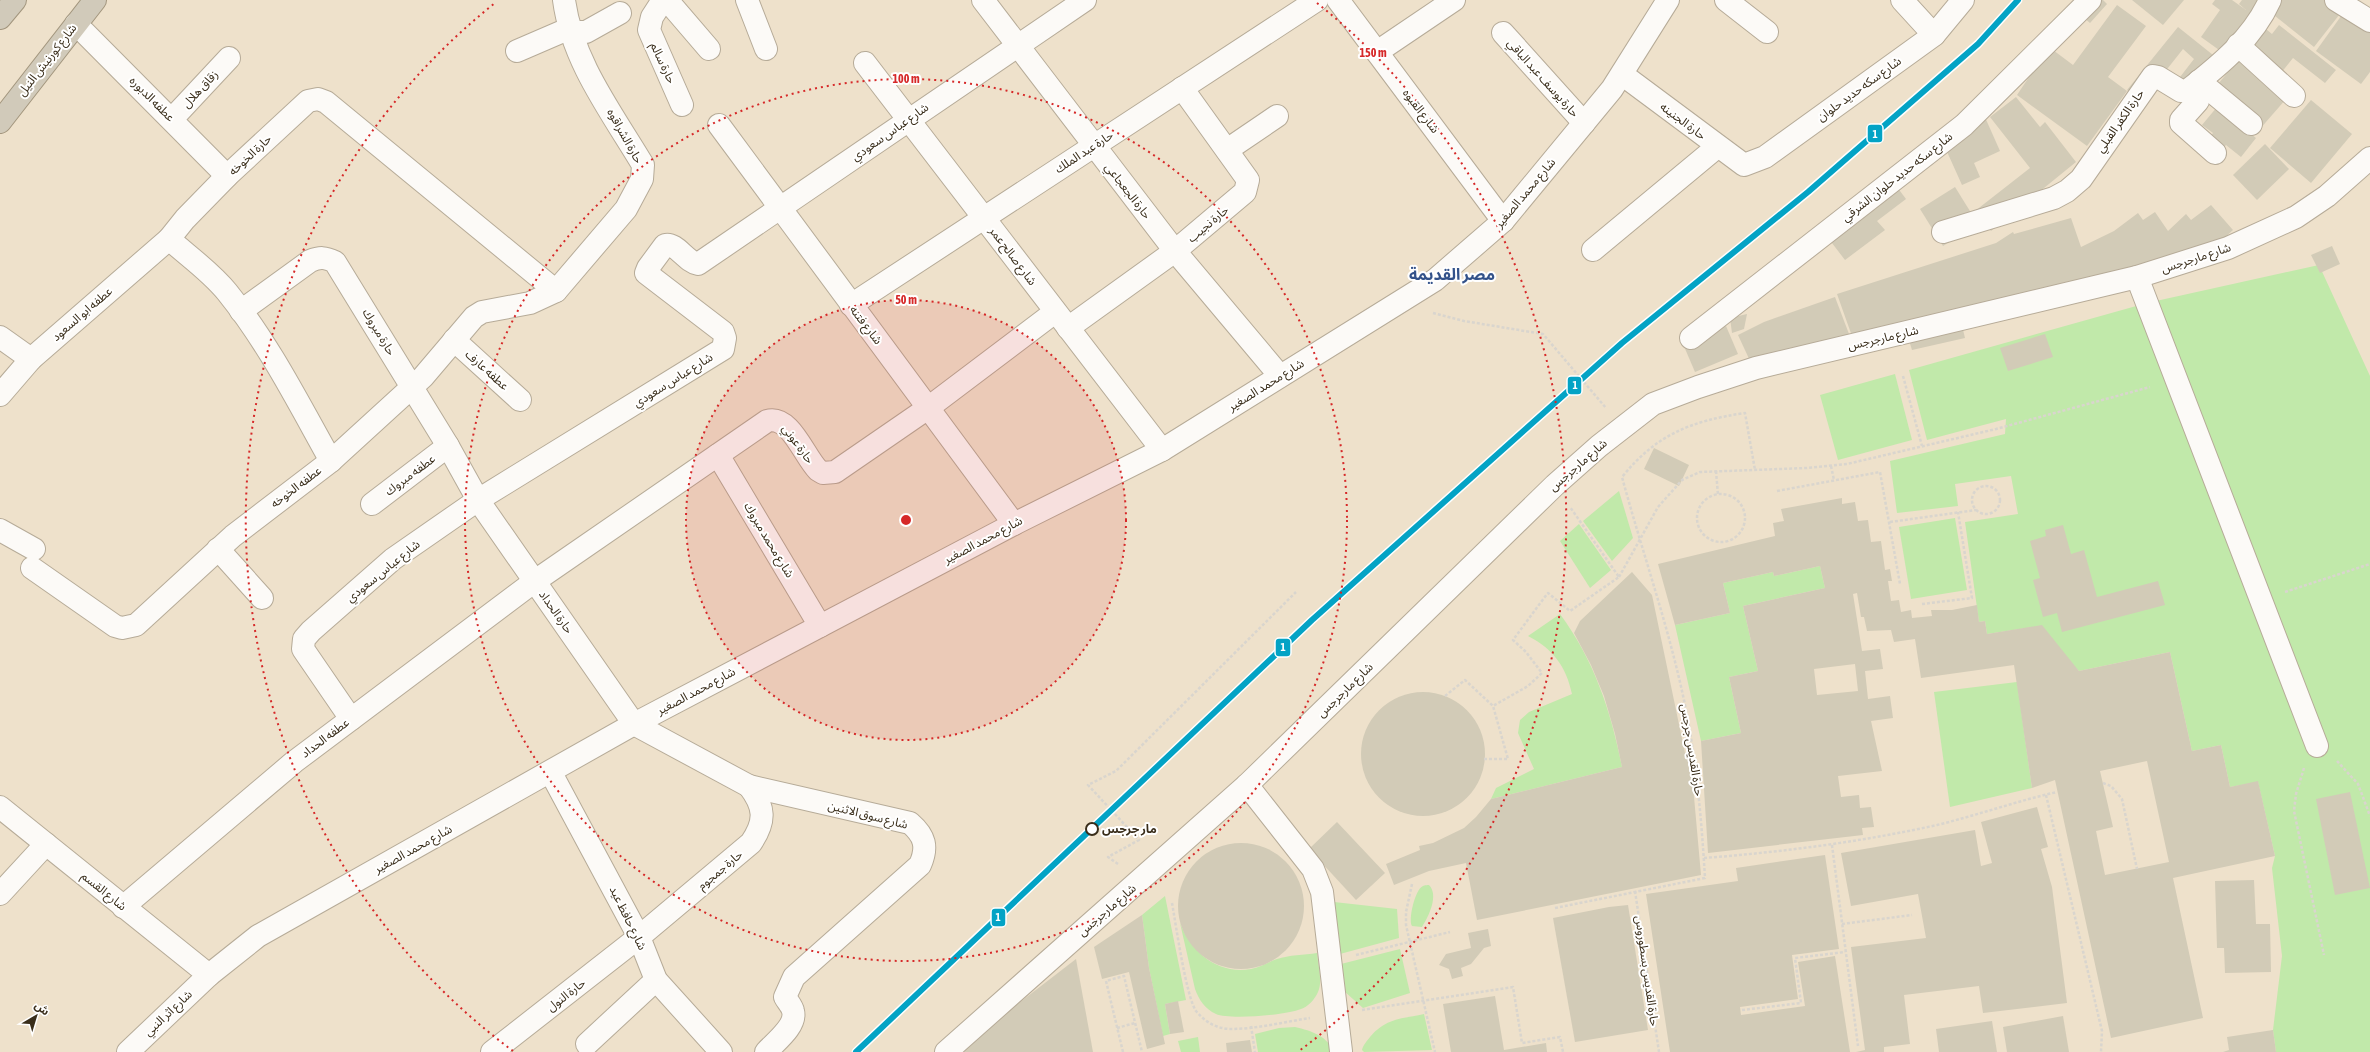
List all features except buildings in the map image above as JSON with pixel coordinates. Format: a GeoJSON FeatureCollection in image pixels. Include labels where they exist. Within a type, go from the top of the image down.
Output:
{"type":"FeatureCollection","features":[{"type":"Feature","properties":{"kind":"highway"},"geometry":{"type":"LineString","coordinates":[[0,18],[15,0]]}},
{"type":"Feature","properties":{"kind":"highway","name":"شارع كورنيش النيل"},"geometry":{"type":"LineString","coordinates":[[0,122],[95,0]]}},
{"type":"Feature","properties":{"kind":"street","name":"حارة الشراقوه"},"geometry":{"type":"LineString","coordinates":[[556,291],[626,209],[642,179],[643,165],[581,60],[569,30],[564,0]]}},
{"type":"Feature","properties":{"kind":"street","name":"حارة سالم"},"geometry":{"type":"LineString","coordinates":[[663,0],[652,17],[649,30],[682,105]]}},
{"type":"Feature","properties":{"kind":"street"},"geometry":{"type":"LineString","coordinates":[[667,0],[709,49]]}},
{"type":"Feature","properties":{"kind":"street"},"geometry":{"type":"LineString","coordinates":[[747,0],[766,49]]}},
{"type":"Feature","properties":{"kind":"street","name":"حارة الجعجاعي"},"geometry":{"type":"LineString","coordinates":[[983,0],[1018,44],[1093,146],[1176,251],[1280,376]]}},
{"type":"Feature","properties":{"kind":"street","name":"شارع عباس سعودي"},"geometry":{"type":"LineString","coordinates":[[351,719],[303,650],[304,639],[310,631],[393,559],[478,500],[723,349],[725,344],[723,332],[646,273],[646,270],[668,244],[690,262],[698,264],[908,119],[1085,0]]}},
{"type":"Feature","properties":{"kind":"street","name":"حارة عبد الملك"},"geometry":{"type":"LineString","coordinates":[[851,305],[1317,0]]}},
{"type":"Feature","properties":{"kind":"street","name":"شارع القبوه"},"geometry":{"type":"LineString","coordinates":[[1338,0],[1503,221]]}},
{"type":"Feature","properties":{"kind":"street"},"geometry":{"type":"LineString","coordinates":[[1377,52],[1454,0]]}},
{"type":"Feature","properties":{"kind":"street","name":"شارع محمد الصغير"},"geometry":{"type":"LineString","coordinates":[[209,975],[258,936],[551,773],[634,724],[1014,524],[1162,450],[1435,280],[1503,221],[1622,75],[1668,0]]}},
{"type":"Feature","properties":{"kind":"street"},"geometry":{"type":"LineString","coordinates":[[1726,0],[1768,32]]}},
{"type":"Feature","properties":{"kind":"street"},"geometry":{"type":"LineString","coordinates":[[1902,0],[1934,35]]}},
{"type":"Feature","properties":{"kind":"street","name":"شارع سكه حديد حلوان"},"geometry":{"type":"LineString","coordinates":[[1744,165],[1765,157],[1934,35],[1963,0]]}},
{"type":"Feature","properties":{"kind":"street","name":"شارع سكه حديد حلوان الشرقي"},"geometry":{"type":"LineString","coordinates":[[1691,338],[1964,125],[2090,0]]}},
{"type":"Feature","properties":{"kind":"street"},"geometry":{"type":"LineString","coordinates":[[2194,86],[2250,33],[2270,0]]}},
{"type":"Feature","properties":{"kind":"street"},"geometry":{"type":"LineString","coordinates":[[2336,0],[2370,21]]}},
{"type":"Feature","properties":{"kind":"street"},"geometry":{"type":"LineString","coordinates":[[517,51],[569,30],[586,32],[620,13]]}},
{"type":"Feature","properties":{"kind":"street","name":"عطفه الدبوره"},"geometry":{"type":"LineString","coordinates":[[76,24],[227,176]]}},
{"type":"Feature","properties":{"kind":"street","name":"حارة يوسف عبد الباقي"},"geometry":{"type":"LineString","coordinates":[[1503,33],[1584,123]]}},
{"type":"Feature","properties":{"kind":"street"},"geometry":{"type":"LineString","coordinates":[[2238,45],[2294,96]]}},
{"type":"Feature","properties":{"kind":"street","name":"زقاق هلال"},"geometry":{"type":"LineString","coordinates":[[172,120],[229,58]]}},
{"type":"Feature","properties":{"kind":"street","name":"شارع صالح عمر"},"geometry":{"type":"LineString","coordinates":[[865,63],[1162,450]]}},
{"type":"Feature","properties":{"kind":"street","name":"حارة الجنينه"},"geometry":{"type":"LineString","coordinates":[[1622,75],[1717,147],[1744,165]]}},
{"type":"Feature","properties":{"kind":"street","name":"حارة الكفر القبلي"},"geometry":{"type":"LineString","coordinates":[[1943,232],[2054,198],[2067,191],[2080,179],[2153,76],[2184,92],[2194,86]]}},
{"type":"Feature","properties":{"kind":"street"},"geometry":{"type":"LineString","coordinates":[[2194,86],[2251,124]]}},
{"type":"Feature","properties":{"kind":"street"},"geometry":{"type":"LineString","coordinates":[[2194,86],[2198,101],[2181,120],[2181,123],[2215,152]]}},
{"type":"Feature","properties":{"kind":"street","name":"حارة نجيب"},"geometry":{"type":"LineString","coordinates":[[1062,320],[1176,251],[1245,192],[1248,180],[1182,88]]}},
{"type":"Feature","properties":{"kind":"street","name":"حارة الخوخه"},"geometry":{"type":"LineString","coordinates":[[169,239],[185,219],[227,176],[303,105],[312,100],[318,99],[332,107],[556,291]]}},
{"type":"Feature","properties":{"kind":"street"},"geometry":{"type":"LineString","coordinates":[[1227,150],[1277,116]]}},
{"type":"Feature","properties":{"kind":"street","name":"شارع فتنه"},"geometry":{"type":"LineString","coordinates":[[719,125],[1014,524]]}},
{"type":"Feature","properties":{"kind":"street"},"geometry":{"type":"LineString","coordinates":[[1593,250],[1717,147]]}},
{"type":"Feature","properties":{"kind":"street","name":"شارع مارجرجس"},"geometry":{"type":"LineString","coordinates":[[946,1052],[1247,785],[1555,485],[1599,446],[1654,404],[1698,386],[1756,368],[2137,277],[2228,248],[2290,221],[2327,196],[2370,158]]}},
{"type":"Feature","properties":{"kind":"street"},"geometry":{"type":"LineString","coordinates":[[169,239],[211,275],[227,292],[274,359],[331,461]]}},
{"type":"Feature","properties":{"kind":"street","name":"عطفه ابو السعود"},"geometry":{"type":"LineString","coordinates":[[0,395],[31,359],[169,239]]}},
{"type":"Feature","properties":{"kind":"street","name":"حارة مبروك"},"geometry":{"type":"LineString","coordinates":[[241,312],[310,261],[318,258],[327,258],[335,262],[448,446],[478,500]]}},
{"type":"Feature","properties":{"kind":"street"},"geometry":{"type":"LineString","coordinates":[[2137,277],[2317,746]]}},
{"type":"Feature","properties":{"kind":"street","name":"عطفه الخوخه"},"geometry":{"type":"LineString","coordinates":[[0,530],[108,622],[122,628],[136,625],[218,549],[331,461],[412,387],[474,317],[482,312],[530,303],[556,291]]}},
{"type":"Feature","properties":{"kind":"street","name":"حارة عوني"},"geometry":{"type":"LineString","coordinates":[[535,581],[767,421],[779,420],[788,428],[818,470],[829,474],[835,472],[928,408],[1062,320]]}},
{"type":"Feature","properties":{"kind":"street"},"geometry":{"type":"LineString","coordinates":[[0,337],[31,359]]}},
{"type":"Feature","properties":{"kind":"street","name":"عطفه عارف"},"geometry":{"type":"LineString","coordinates":[[454,340],[520,400]]}},
{"type":"Feature","properties":{"kind":"street","name":"عطفه مبروك"},"geometry":{"type":"LineString","coordinates":[[372,504],[448,446]]}},
{"type":"Feature","properties":{"kind":"street","name":"شارع محمد مبروك"},"geometry":{"type":"LineString","coordinates":[[718,455],[820,626]]}},
{"type":"Feature","properties":{"kind":"street","name":"حارة الحداد"},"geometry":{"type":"LineString","coordinates":[[478,500],[634,724]]}},
{"type":"Feature","properties":{"kind":"street"},"geometry":{"type":"LineString","coordinates":[[218,549],[262,598]]}},
{"type":"Feature","properties":{"kind":"street","name":"عطفه الحداد"},"geometry":{"type":"LineString","coordinates":[[123,907],[294,762],[535,581]]}},
{"type":"Feature","properties":{"kind":"street","name":"شارع سوق الاثنين"},"geometry":{"type":"LineString","coordinates":[[634,724],[749,786],[910,824],[919,831],[925,842],[925,854],[920,865],[794,977],[788,985],[785,997],[793,1011],[793,1018],[789,1027],[766,1052]]}},
{"type":"Feature","properties":{"kind":"street","name":"شارع حافظ عيد"},"geometry":{"type":"LineString","coordinates":[[551,773],[640,937],[656,980],[721,1052]]}},
{"type":"Feature","properties":{"kind":"street"},"geometry":{"type":"LineString","coordinates":[[1247,785],[1313,869],[1322,892],[1341,1051]]}},
{"type":"Feature","properties":{"kind":"street","name":"حارة جمجوم"},"geometry":{"type":"LineString","coordinates":[[640,937],[751,843],[759,832],[762,815],[759,800],[749,786]]}},
{"type":"Feature","properties":{"kind":"street","name":"شارع القسم"},"geometry":{"type":"LineString","coordinates":[[0,807],[209,975]]}},
{"type":"Feature","properties":{"kind":"street"},"geometry":{"type":"LineString","coordinates":[[0,894],[46,844]]}},
{"type":"Feature","properties":{"kind":"street","name":"حارة النول"},"geometry":{"type":"LineString","coordinates":[[492,1052],[640,937]]}},
{"type":"Feature","properties":{"kind":"street","name":"شارع اثر النبي"},"geometry":{"type":"LineString","coordinates":[[134,1050],[209,975]]}},
{"type":"Feature","properties":{"kind":"street"},"geometry":{"type":"LineString","coordinates":[[587,1044],[656,980]]}},
{"type":"Feature","properties":{"kind":"path"},"geometry":{"type":"LineString","coordinates":[[1464,321],[1543,334],[1610,412]]}},
{"type":"Feature","properties":{"kind":"path"},"geometry":{"type":"LineString","coordinates":[[1903,376],[1922,446]]}},
{"type":"Feature","properties":{"kind":"path"},"geometry":{"type":"LineString","coordinates":[[1493,706],[1528,686],[1542,674],[1526,652],[1513,640],[1548,593],[1570,611],[1619,577],[1658,507],[1682,480],[1700,472],[1831,466],[2006,426],[2176,380]]}},
{"type":"Feature","properties":{"kind":"path","name":"حارة القديس جرجس"},"geometry":{"type":"LineString","coordinates":[[1555,908],[1705,878],[1693,743],[1680,678],[1622,477],[1636,460],[1671,433],[1697,422],[1745,413],[1755,470]]}},
{"type":"Feature","properties":{"kind":"path"},"geometry":{"type":"LineString","coordinates":[[1831,466],[1834,480]]}},
{"type":"Feature","properties":{"kind":"path"},"geometry":{"type":"LineString","coordinates":[[1716,471],[1718,495]]}},
{"type":"Feature","properties":{"kind":"path"},"geometry":{"type":"LineString","coordinates":[[1777,491],[1880,472],[1900,584]]}},
{"type":"Feature","properties":{"kind":"path"},"geometry":{"type":"LineString","coordinates":[[1890,522],[1976,510],[1984,514],[1992,513],[1999,507],[2000,498],[1996,490],[1988,485],[1980,487],[1973,493],[1972,502],[1976,510]]}},
{"type":"Feature","properties":{"kind":"path"},"geometry":{"type":"LineString","coordinates":[[1718,495],[1727,495],[1741,505],[1745,522],[1737,537],[1720,542],[1704,535],[1699,528],[1697,519],[1703,503],[1710,497],[1718,495]]}},
{"type":"Feature","properties":{"kind":"path"},"geometry":{"type":"LineString","coordinates":[[1922,604],[1972,598],[1958,512]]}},
{"type":"Feature","properties":{"kind":"path"},"geometry":{"type":"LineString","coordinates":[[1575,514],[1619,577]]}},
{"type":"Feature","properties":{"kind":"path"},"geometry":{"type":"LineString","coordinates":[[2261,600],[2370,564]]}},
{"type":"Feature","properties":{"kind":"path"},"geometry":{"type":"LineString","coordinates":[[1108,857],[1139,840],[1088,785],[1116,772],[1296,592]]}},
{"type":"Feature","properties":{"kind":"path"},"geometry":{"type":"LineString","coordinates":[[1445,696],[1465,680],[1493,706],[1508,759],[1484,759]]}},
{"type":"Feature","properties":{"kind":"path"},"geometry":{"type":"LineString","coordinates":[[2324,955],[2294,811],[2300,776],[2317,746],[2342,764],[2350,773],[2363,796],[2370,816]]}},
{"type":"Feature","properties":{"kind":"path"},"geometry":{"type":"LineString","coordinates":[[2103,783],[2111,786],[2122,799],[2137,869]]}},
{"type":"Feature","properties":{"kind":"path"},"geometry":{"type":"LineString","coordinates":[[1704,858],[1832,845],[1938,824],[2058,792]]}},
{"type":"Feature","properties":{"kind":"path"},"geometry":{"type":"LineString","coordinates":[[2046,795],[2102,1031],[2101,1052]]}},
{"type":"Feature","properties":{"kind":"path"},"geometry":{"type":"LineString","coordinates":[[1832,845],[1858,1046]]}},
{"type":"Feature","properties":{"kind":"path"},"geometry":{"type":"LineString","coordinates":[[1412,884],[1406,912],[1409,942],[1424,1000],[1435,1052]]}},
{"type":"Feature","properties":{"kind":"path","name":"حارة القديس بسطوروس"},"geometry":{"type":"LineString","coordinates":[[1635,891],[1658,1052]]}},
{"type":"Feature","properties":{"kind":"path"},"geometry":{"type":"LineString","coordinates":[[1172,903],[1189,991],[1196,1010],[1211,1024],[1220,1028],[1231,1029],[1336,1015],[1513,987],[1522,1043],[1560,1037],[1563,1052]]}},
{"type":"Feature","properties":{"kind":"path"},"geometry":{"type":"LineString","coordinates":[[1842,924],[1912,915]]}},
{"type":"Feature","properties":{"kind":"path"},"geometry":{"type":"LineString","coordinates":[[1330,961],[1450,932]]}},
{"type":"Feature","properties":{"kind":"path"},"geometry":{"type":"LineString","coordinates":[[1742,1010],[1801,1003],[1795,958],[1845,952]]}},
{"type":"Feature","properties":{"kind":"path"},"geometry":{"type":"LineString","coordinates":[[1123,1052],[1106,981],[1115,977],[1124,976],[1142,1052]]}},
{"type":"Feature","properties":{"kind":"path"},"geometry":{"type":"LineString","coordinates":[[1117,1028],[1135,1023]]}},
{"type":"Feature","properties":{"kind":"path"},"geometry":{"type":"LineString","coordinates":[[1251,1026],[1255,1052]]}},
{"type":"Feature","properties":{"kind":"green space"},"geometry":{"type":"Polygon","coordinates":[[[2319,265],[2370,376],[2370,1052],[2276,1052],[2273,1030],[2282,956],[2272,868],[2275,856],[2258,782],[2230,787],[2221,745],[2192,751],[2170,652],[2079,671],[2033,627],[1987,634],[1985,621],[1979,622],[1965,522],[2018,514],[2011,476],[1955,484],[1958,506],[1897,513],[1890,461],[2005,434],[2006,419],[1927,440],[1909,370],[2147,303],[2319,265]]]}},
{"type":"Feature","properties":{"kind":"green space"},"geometry":{"type":"Polygon","coordinates":[[[1895,374],[1912,440],[1838,460],[1820,395],[1895,374]]]}},
{"type":"Feature","properties":{"kind":"green space"},"geometry":{"type":"Polygon","coordinates":[[[1619,491],[1633,538],[1612,561],[1583,521],[1619,491]]]}},
{"type":"Feature","properties":{"kind":"green space"},"geometry":{"type":"Polygon","coordinates":[[[1955,518],[1967,590],[1911,599],[1899,527],[1955,518]]]}},
{"type":"Feature","properties":{"kind":"green space"},"geometry":{"type":"Polygon","coordinates":[[[1579,524],[1611,570],[1590,588],[1560,541],[1579,524]]]}},
{"type":"Feature","properties":{"kind":"green space"},"geometry":{"type":"Polygon","coordinates":[[[1820,566],[1825,588],[1743,606],[1758,671],[1729,677],[1741,733],[1701,741],[1675,625],[1730,613],[1723,583],[1773,572],[1774,576],[1820,566]]]}},
{"type":"Feature","properties":{"kind":"green space"},"geometry":{"type":"Polygon","coordinates":[[[1560,614],[1582,649],[1600,687],[1618,746],[1622,767],[1491,799],[1496,788],[1534,769],[1518,733],[1520,720],[1529,712],[1572,694],[1566,675],[1557,659],[1545,647],[1528,636],[1560,614]]]}},
{"type":"Feature","properties":{"kind":"green space"},"geometry":{"type":"Polygon","coordinates":[[[2017,682],[2032,788],[1950,807],[1934,692],[2017,682]]]}},
{"type":"Feature","properties":{"kind":"green space"},"geometry":{"type":"Polygon","coordinates":[[[1429,885],[1433,894],[1430,912],[1422,927],[1412,926],[1411,918],[1417,893],[1420,888],[1429,885]]]}},
{"type":"Feature","properties":{"kind":"green space"},"geometry":{"type":"Polygon","coordinates":[[[1165,896],[1186,1000],[1165,1004],[1170,1034],[1163,1036],[1149,968],[1142,915],[1165,896]]]}},
{"type":"Feature","properties":{"kind":"green space"},"geometry":{"type":"Polygon","coordinates":[[[1334,902],[1397,909],[1399,938],[1340,954],[1334,902]]]}},
{"type":"Feature","properties":{"kind":"green space"},"geometry":{"type":"Polygon","coordinates":[[[1180,923],[1185,934],[1199,952],[1217,965],[1228,968],[1239,970],[1251,969],[1282,958],[1317,953],[1320,983],[1317,995],[1304,1008],[1284,1013],[1245,1017],[1223,1016],[1216,1014],[1209,1010],[1198,997],[1180,923]]]}},
{"type":"Feature","properties":{"kind":"green space"},"geometry":{"type":"Polygon","coordinates":[[[1400,949],[1410,993],[1363,1008],[1344,991],[1341,964],[1400,949]]]}},
{"type":"Feature","properties":{"kind":"green space"},"geometry":{"type":"Polygon","coordinates":[[[1424,1014],[1432,1050],[1364,1052],[1362,1050],[1370,1037],[1382,1026],[1401,1018],[1424,1014]]]}},
{"type":"Feature","properties":{"kind":"green space"},"geometry":{"type":"Polygon","coordinates":[[[1295,1027],[1307,1030],[1323,1038],[1331,1046],[1334,1052],[1258,1052],[1255,1034],[1279,1028],[1295,1027]]]}},
{"type":"Feature","properties":{"kind":"green space"},"geometry":{"type":"Polygon","coordinates":[[[1198,1037],[1200,1052],[1181,1052],[1178,1041],[1198,1037]]]}},
{"type":"Feature","properties":{"kind":"transit line","name":"1"},"geometry":{"type":"LineString","coordinates":[[856,1052],[1312,620],[1622,343],[1808,192],[1978,44],[2018,0]]}},
{"type":"Feature","properties":{"kind":"place","name":"مار جرجس"},"geometry":{"type":"Point","coordinates":[1092,829]}},
{"type":"Feature","properties":{"kind":"district","name":"مصر القديمة"},"geometry":{"type":"Point","coordinates":[1452,274]}}]}
